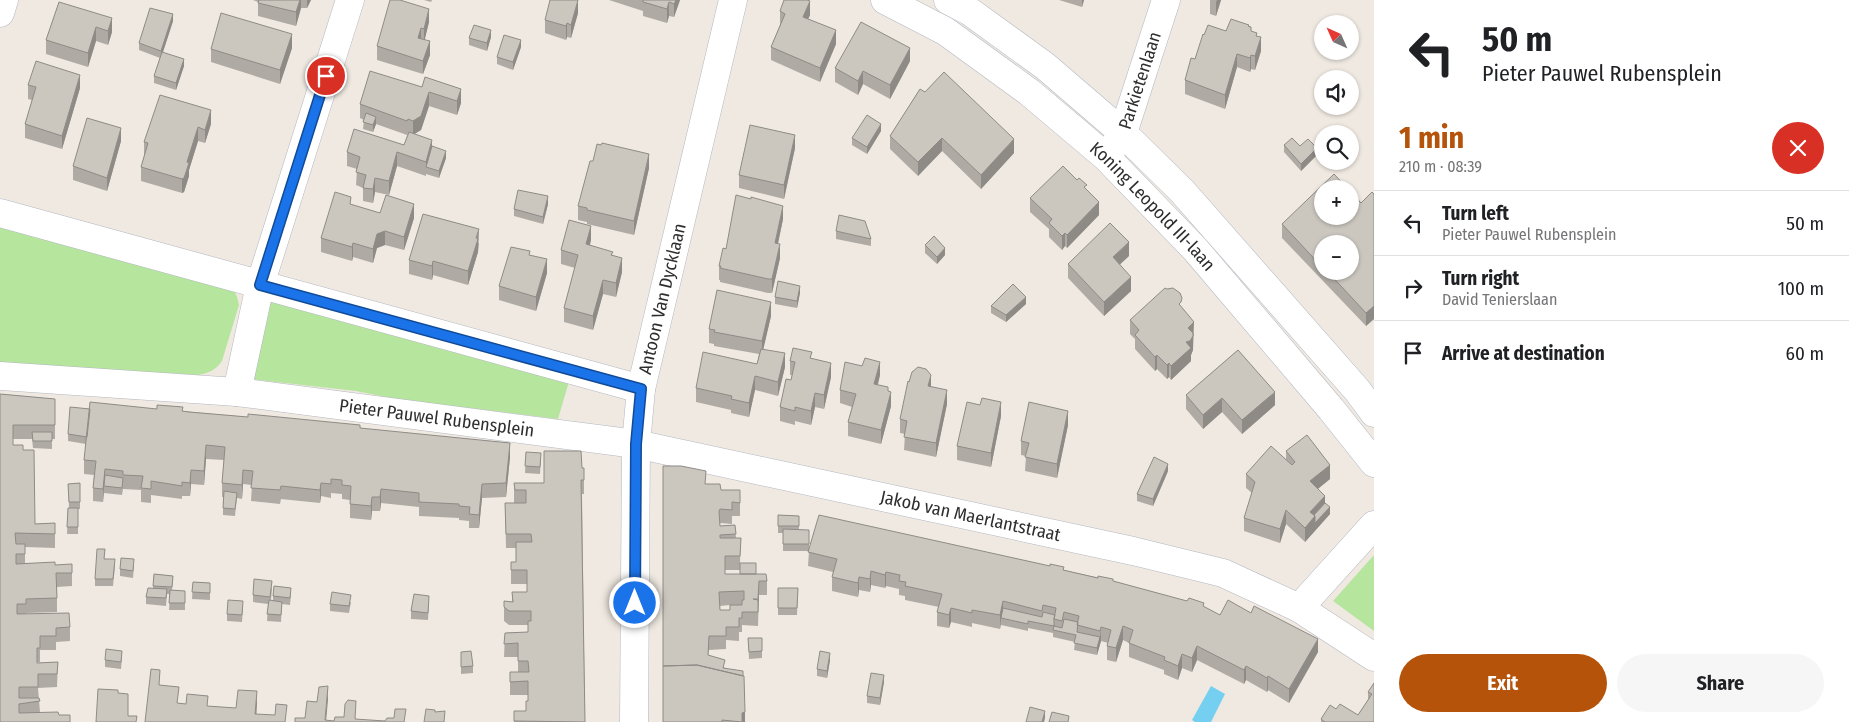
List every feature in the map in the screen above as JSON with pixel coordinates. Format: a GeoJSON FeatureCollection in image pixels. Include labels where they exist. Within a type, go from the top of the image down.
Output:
{"type":"FeatureCollection","features":[{"type":"Feature","properties":{"kind":"street"},"geometry":{"type":"LineString","coordinates":[[0,12],[4,0]]}},
{"type":"Feature","properties":{"kind":"street"},"geometry":{"type":"LineString","coordinates":[[237,392],[260,285],[350,0]]}},
{"type":"Feature","properties":{"kind":"street","name":"Antoon Van Dycklaan"},"geometry":{"type":"LineString","coordinates":[[634,722],[636,444],[641,389],[733,0]]}},
{"type":"Feature","properties":{"kind":"street","name":"Koning Leopold III-laan"},"geometry":{"type":"LineString","coordinates":[[886,0],[945,31],[1028,92],[1106,157],[1194,249],[1332,409],[1374,463]]}},
{"type":"Feature","properties":{"kind":"street","name":"Koning Leopold III-laan"},"geometry":{"type":"LineString","coordinates":[[948,0],[969,11],[1045,66],[1123,133],[1182,191],[1357,390],[1374,413]]}},
{"type":"Feature","properties":{"kind":"street","name":"Parkietenlaan"},"geometry":{"type":"LineString","coordinates":[[1106,157],[1123,133],[1166,0]]}},
{"type":"Feature","properties":{"kind":"street"},"geometry":{"type":"LineString","coordinates":[[0,213],[641,389]]}},
{"type":"Feature","properties":{"kind":"street","name":"Pieter Pauwel Rubensplein"},"geometry":{"type":"LineString","coordinates":[[0,376],[237,392],[636,444]]}},
{"type":"Feature","properties":{"kind":"street","name":"Jakob van Maerlantstraat"},"geometry":{"type":"LineString","coordinates":[[636,444],[1133,551],[1223,573],[1299,608],[1374,657]]}},
{"type":"Feature","properties":{"kind":"street"},"geometry":{"type":"LineString","coordinates":[[1299,608],[1374,525]]}},
{"type":"Feature","properties":{"kind":"green space"},"geometry":{"type":"Polygon","coordinates":[[[0,221],[233,288],[239,305],[222,361],[212,371],[198,375],[0,363],[0,221]]]}},
{"type":"Feature","properties":{"kind":"green space"},"geometry":{"type":"Polygon","coordinates":[[[267,295],[570,378],[558,419],[396,399],[356,391],[250,379],[267,295]]]}},
{"type":"Feature","properties":{"kind":"green space"},"geometry":{"type":"Polygon","coordinates":[[[1374,555],[1374,631],[1333,601],[1374,555]]]}},
{"type":"Feature","properties":{"kind":"water"},"geometry":{"type":"Polygon","coordinates":[[[1211,686],[1225,694],[1211,722],[1195,722],[1192,720],[1211,686]]]}},
{"type":"Feature","properties":{"kind":"building"},"geometry":{"type":"Polygon","coordinates":[[[259,0],[300,0],[296,12],[258,3],[259,0]]]}},
{"type":"Feature","properties":{"kind":"building"},"geometry":{"type":"Polygon","coordinates":[[[390,0],[400,0],[429,9],[424,29],[421,28],[418,38],[430,41],[423,61],[377,46],[390,0]]]}},
{"type":"Feature","properties":{"kind":"building"},"geometry":{"type":"Polygon","coordinates":[[[550,0],[578,0],[571,25],[567,23],[566,26],[545,20],[550,0]]]}},
{"type":"Feature","properties":{"kind":"building"},"geometry":{"type":"Polygon","coordinates":[[[643,0],[676,0],[674,4],[669,2],[667,9],[643,2],[643,0]]]}},
{"type":"Feature","properties":{"kind":"building"},"geometry":{"type":"Polygon","coordinates":[[[784,0],[810,1],[803,17],[836,30],[820,68],[771,47],[785,14],[780,11],[784,0]]]}},
{"type":"Feature","properties":{"kind":"building"},"geometry":{"type":"Polygon","coordinates":[[[59,2],[112,18],[108,31],[96,27],[88,53],[46,40],[59,2]]]}},
{"type":"Feature","properties":{"kind":"building"},"geometry":{"type":"Polygon","coordinates":[[[150,8],[173,14],[161,51],[139,43],[150,8]]]}},
{"type":"Feature","properties":{"kind":"building"},"geometry":{"type":"Polygon","coordinates":[[[221,13],[292,34],[280,70],[211,49],[221,13]]]}},
{"type":"Feature","properties":{"kind":"building"},"geometry":{"type":"Polygon","coordinates":[[[1231,19],[1249,25],[1251,31],[1257,33],[1256,36],[1261,37],[1255,56],[1251,55],[1250,58],[1237,54],[1225,95],[1185,80],[1191,58],[1195,59],[1208,25],[1226,31],[1231,19]]]}},
{"type":"Feature","properties":{"kind":"building"},"geometry":{"type":"Polygon","coordinates":[[[861,22],[910,48],[890,85],[863,71],[858,81],[835,68],[861,22]]]}},
{"type":"Feature","properties":{"kind":"building"},"geometry":{"type":"Polygon","coordinates":[[[474,25],[491,30],[487,43],[469,38],[474,25]]]}},
{"type":"Feature","properties":{"kind":"building"},"geometry":{"type":"Polygon","coordinates":[[[504,35],[521,40],[513,62],[497,57],[504,35]]]}},
{"type":"Feature","properties":{"kind":"building"},"geometry":{"type":"Polygon","coordinates":[[[162,52],[184,59],[176,83],[154,76],[162,52]]]}},
{"type":"Feature","properties":{"kind":"building"},"geometry":{"type":"Polygon","coordinates":[[[36,61],[80,75],[62,136],[25,124],[36,87],[28,85],[36,61]]]}},
{"type":"Feature","properties":{"kind":"building"},"geometry":{"type":"Polygon","coordinates":[[[370,71],[422,87],[425,77],[461,89],[457,101],[429,92],[421,116],[413,121],[408,119],[407,121],[360,104],[370,71]]]}},
{"type":"Feature","properties":{"kind":"building"},"geometry":{"type":"Polygon","coordinates":[[[944,72],[1014,139],[981,175],[942,138],[918,162],[890,136],[920,89],[925,92],[944,72]]]}},
{"type":"Feature","properties":{"kind":"building"},"geometry":{"type":"Polygon","coordinates":[[[160,95],[211,110],[205,130],[198,127],[187,162],[189,163],[182,179],[141,167],[148,143],[144,142],[160,95]]]}},
{"type":"Feature","properties":{"kind":"building"},"geometry":{"type":"Polygon","coordinates":[[[366,113],[376,117],[373,125],[363,122],[366,113]]]}},
{"type":"Feature","properties":{"kind":"building"},"geometry":{"type":"Polygon","coordinates":[[[867,115],[881,124],[867,147],[852,138],[867,115]]]}},
{"type":"Feature","properties":{"kind":"building"},"geometry":{"type":"Polygon","coordinates":[[[87,118],[121,128],[107,178],[73,166],[87,118]]]}},
{"type":"Feature","properties":{"kind":"building"},"geometry":{"type":"Polygon","coordinates":[[[750,125],[795,135],[784,185],[739,175],[750,125]]]}},
{"type":"Feature","properties":{"kind":"building"},"geometry":{"type":"Polygon","coordinates":[[[354,129],[404,145],[409,132],[432,140],[426,162],[397,152],[389,181],[375,178],[373,189],[363,188],[366,175],[356,172],[360,157],[347,152],[354,129]]]}},
{"type":"Feature","properties":{"kind":"building"},"geometry":{"type":"Polygon","coordinates":[[[1292,138],[1300,146],[1308,139],[1314,145],[1314,151],[1301,164],[1284,145],[1292,138]]]}},
{"type":"Feature","properties":{"kind":"building"},"geometry":{"type":"Polygon","coordinates":[[[602,143],[649,154],[634,221],[587,210],[587,208],[578,206],[590,161],[593,161],[597,144],[601,145],[602,143]]]}},
{"type":"Feature","properties":{"kind":"building"},"geometry":{"type":"Polygon","coordinates":[[[432,146],[446,151],[439,171],[426,167],[432,146]]]}},
{"type":"Feature","properties":{"kind":"building"},"geometry":{"type":"Polygon","coordinates":[[[1063,166],[1077,180],[1079,178],[1087,185],[1084,187],[1099,202],[1067,235],[1065,233],[1062,236],[1049,223],[1052,219],[1030,198],[1063,166]]]}},
{"type":"Feature","properties":{"kind":"building"},"geometry":{"type":"Polygon","coordinates":[[[1334,174],[1340,180],[1328,180],[1334,174]]]}},
{"type":"Feature","properties":{"kind":"building"},"geometry":{"type":"Polygon","coordinates":[[[518,190],[548,196],[543,217],[514,209],[518,190]]]}},
{"type":"Feature","properties":{"kind":"building"},"geometry":{"type":"Polygon","coordinates":[[[335,192],[351,197],[350,204],[380,213],[386,195],[414,204],[404,237],[385,231],[377,234],[373,249],[353,243],[352,247],[321,238],[335,192]]]}},
{"type":"Feature","properties":{"kind":"building"},"geometry":{"type":"Polygon","coordinates":[[[1372,192],[1374,194],[1374,306],[1366,313],[1335,280],[1359,280],[1359,235],[1314,235],[1314,258],[1282,224],[1314,193],[1314,225],[1359,225],[1359,201],[1361,203],[1372,192]]]}},
{"type":"Feature","properties":{"kind":"building"},"geometry":{"type":"Polygon","coordinates":[[[736,195],[783,206],[775,243],[780,244],[772,279],[720,268],[721,266],[719,266],[723,248],[726,249],[736,195]]]}},
{"type":"Feature","properties":{"kind":"building"},"geometry":{"type":"Polygon","coordinates":[[[423,214],[479,229],[476,238],[478,239],[468,271],[433,261],[432,266],[409,260],[423,214]]]}},
{"type":"Feature","properties":{"kind":"building"},"geometry":{"type":"Polygon","coordinates":[[[839,215],[865,221],[871,239],[836,231],[839,215]]]}},
{"type":"Feature","properties":{"kind":"building"},"geometry":{"type":"Polygon","coordinates":[[[569,220],[591,226],[586,244],[613,252],[611,255],[622,258],[616,283],[603,280],[593,316],[564,308],[578,255],[561,250],[569,220]]]}},
{"type":"Feature","properties":{"kind":"building"},"geometry":{"type":"Polygon","coordinates":[[[1110,223],[1129,242],[1113,257],[1131,277],[1104,302],[1068,264],[1110,223]]]}},
{"type":"Feature","properties":{"kind":"building"},"geometry":{"type":"Polygon","coordinates":[[[934,236],[945,248],[937,257],[925,245],[934,236]]]}},
{"type":"Feature","properties":{"kind":"building"},"geometry":{"type":"Polygon","coordinates":[[[511,247],[530,251],[529,255],[547,259],[536,297],[499,286],[511,247]]]}},
{"type":"Feature","properties":{"kind":"building"},"geometry":{"type":"Polygon","coordinates":[[[778,281],[800,286],[797,301],[775,297],[778,281]]]}},
{"type":"Feature","properties":{"kind":"building"},"geometry":{"type":"Polygon","coordinates":[[[1013,284],[1026,297],[1006,315],[991,306],[1013,284]]]}},
{"type":"Feature","properties":{"kind":"building"},"geometry":{"type":"Polygon","coordinates":[[[1165,288],[1173,288],[1180,293],[1182,298],[1179,304],[1194,322],[1188,328],[1193,333],[1193,336],[1190,341],[1186,342],[1191,348],[1171,366],[1169,363],[1167,365],[1157,355],[1155,357],[1135,335],[1139,330],[1130,320],[1165,288]]]}},
{"type":"Feature","properties":{"kind":"building"},"geometry":{"type":"Polygon","coordinates":[[[717,290],[771,302],[762,341],[714,332],[715,330],[709,329],[717,290]]]}},
{"type":"Feature","properties":{"kind":"building"},"geometry":{"type":"Polygon","coordinates":[[[793,348],[812,352],[810,358],[831,363],[824,395],[815,393],[811,411],[795,407],[795,411],[780,407],[786,379],[791,380],[795,362],[790,361],[793,348]]]}},
{"type":"Feature","properties":{"kind":"building"},"geometry":{"type":"Polygon","coordinates":[[[761,349],[785,353],[778,382],[755,376],[749,403],[731,399],[732,396],[696,388],[703,352],[757,364],[761,349]]]}},
{"type":"Feature","properties":{"kind":"building"},"geometry":{"type":"Polygon","coordinates":[[[1238,350],[1275,392],[1242,420],[1222,398],[1203,415],[1186,395],[1238,350]]]}},
{"type":"Feature","properties":{"kind":"building"},"geometry":{"type":"Polygon","coordinates":[[[865,358],[880,362],[874,384],[888,387],[888,391],[891,392],[881,430],[848,422],[856,394],[840,390],[845,362],[862,366],[865,358]]]}},
{"type":"Feature","properties":{"kind":"building"},"geometry":{"type":"Polygon","coordinates":[[[918,367],[926,369],[931,375],[928,386],[947,390],[936,443],[904,437],[907,421],[900,419],[908,381],[912,372],[918,367]]]}},
{"type":"Feature","properties":{"kind":"building"},"geometry":{"type":"Polygon","coordinates":[[[0,394],[55,399],[55,425],[13,425],[13,445],[23,445],[23,450],[34,450],[35,524],[55,523],[55,534],[15,533],[16,544],[25,544],[25,554],[16,554],[16,564],[55,562],[55,565],[72,564],[72,573],[56,573],[57,598],[26,599],[26,604],[17,604],[17,614],[69,613],[70,627],[56,628],[56,636],[40,636],[40,648],[37,648],[37,663],[58,662],[57,674],[38,674],[38,687],[19,687],[19,698],[39,698],[40,701],[19,704],[19,713],[58,712],[59,715],[70,715],[70,722],[0,722],[0,394]]]}},
{"type":"Feature","properties":{"kind":"building"},"geometry":{"type":"Polygon","coordinates":[[[982,398],[1001,402],[991,453],[957,446],[967,402],[980,405],[982,398]]]}},
{"type":"Feature","properties":{"kind":"building"},"geometry":{"type":"Polygon","coordinates":[[[90,402],[157,409],[157,405],[183,407],[182,411],[189,412],[248,417],[248,414],[360,425],[360,428],[510,443],[506,483],[482,484],[479,515],[469,514],[470,507],[459,506],[459,504],[419,502],[419,493],[381,489],[380,497],[372,497],[371,506],[350,504],[351,486],[342,485],[342,480],[331,479],[331,484],[321,483],[320,490],[281,486],[280,490],[251,488],[253,471],[243,470],[242,485],[222,483],[225,447],[206,445],[204,471],[191,470],[190,483],[182,482],[182,486],[151,481],[151,489],[141,488],[143,476],[123,475],[123,471],[105,469],[103,489],[93,488],[96,461],[84,460],[90,402]]]}},
{"type":"Feature","properties":{"kind":"building"},"geometry":{"type":"Polygon","coordinates":[[[1029,402],[1068,411],[1057,464],[1025,457],[1029,443],[1021,441],[1029,402]]]}},
{"type":"Feature","properties":{"kind":"building"},"geometry":{"type":"Polygon","coordinates":[[[70,407],[90,409],[87,437],[68,434],[70,407]]]}},
{"type":"Feature","properties":{"kind":"building"},"geometry":{"type":"Polygon","coordinates":[[[32,432],[52,432],[52,441],[33,441],[32,432]]]}},
{"type":"Feature","properties":{"kind":"building"},"geometry":{"type":"Polygon","coordinates":[[[1307,435],[1330,465],[1310,481],[1325,496],[1310,512],[1315,516],[1305,528],[1286,510],[1280,529],[1244,518],[1255,482],[1246,474],[1271,446],[1292,465],[1295,462],[1286,451],[1307,435]]]}},
{"type":"Feature","properties":{"kind":"building"},"geometry":{"type":"Polygon","coordinates":[[[544,451],[581,451],[582,468],[584,468],[584,480],[581,480],[585,722],[514,721],[514,711],[526,711],[528,681],[510,682],[510,672],[529,672],[528,661],[518,661],[518,643],[504,644],[505,633],[528,632],[528,621],[531,621],[531,611],[509,611],[504,607],[504,601],[513,602],[512,592],[527,592],[527,570],[511,570],[511,562],[516,562],[516,542],[532,542],[531,534],[506,534],[505,503],[526,503],[526,490],[515,490],[514,483],[544,483],[544,451]]]}},
{"type":"Feature","properties":{"kind":"building"},"geometry":{"type":"Polygon","coordinates":[[[526,452],[541,453],[540,467],[525,466],[526,452]]]}},
{"type":"Feature","properties":{"kind":"building"},"geometry":{"type":"Polygon","coordinates":[[[1154,457],[1168,464],[1153,499],[1137,494],[1154,457]]]}},
{"type":"Feature","properties":{"kind":"building"},"geometry":{"type":"Polygon","coordinates":[[[663,466],[681,466],[706,471],[705,484],[720,484],[721,490],[740,490],[740,503],[732,502],[732,510],[720,509],[719,511],[720,526],[735,525],[736,534],[720,535],[720,538],[741,538],[740,556],[725,556],[725,574],[766,574],[767,581],[759,581],[758,599],[753,599],[758,600],[758,612],[742,612],[742,618],[739,618],[739,627],[726,627],[726,636],[709,636],[708,655],[725,660],[723,668],[743,671],[743,676],[697,665],[663,666],[663,466]],[[744,591],[719,592],[720,610],[730,610],[730,605],[742,605],[742,600],[744,600],[744,591]]]}},
{"type":"Feature","properties":{"kind":"building"},"geometry":{"type":"Polygon","coordinates":[[[105,475],[123,478],[122,488],[104,486],[105,475]]]}},
{"type":"Feature","properties":{"kind":"building"},"geometry":{"type":"Polygon","coordinates":[[[80,483],[80,502],[69,502],[68,484],[80,483]]]}},
{"type":"Feature","properties":{"kind":"building"},"geometry":{"type":"Polygon","coordinates":[[[224,491],[237,493],[235,509],[223,508],[224,491]]]}},
{"type":"Feature","properties":{"kind":"building"},"geometry":{"type":"Polygon","coordinates":[[[1325,503],[1330,507],[1315,523],[1314,515],[1325,503]]]}},
{"type":"Feature","properties":{"kind":"building"},"geometry":{"type":"Polygon","coordinates":[[[68,508],[78,508],[78,527],[67,527],[68,508]]]}},
{"type":"Feature","properties":{"kind":"building"},"geometry":{"type":"Polygon","coordinates":[[[778,515],[799,516],[799,526],[778,526],[778,515]]]}},
{"type":"Feature","properties":{"kind":"building"},"geometry":{"type":"Polygon","coordinates":[[[819,515],[1050,566],[1050,564],[1064,567],[1063,570],[1098,578],[1098,576],[1113,579],[1113,581],[1187,601],[1189,598],[1204,603],[1203,606],[1220,615],[1228,600],[1251,613],[1254,606],[1318,639],[1289,689],[1268,676],[1267,678],[1246,666],[1244,670],[1197,646],[1192,658],[1182,654],[1178,666],[1164,660],[1165,657],[1129,643],[1133,630],[1123,626],[1116,648],[1107,646],[1111,630],[1101,627],[1100,631],[1077,625],[1079,616],[1064,612],[1062,621],[1054,619],[1056,608],[1043,605],[1042,611],[1003,601],[1000,615],[972,610],[972,613],[951,608],[949,615],[937,612],[942,594],[905,586],[906,582],[899,581],[900,575],[886,572],[885,575],[871,571],[870,579],[859,577],[858,583],[832,577],[837,559],[808,552],[819,515]]]}},
{"type":"Feature","properties":{"kind":"building"},"geometry":{"type":"Polygon","coordinates":[[[783,529],[809,530],[809,544],[783,544],[783,529]]]}},
{"type":"Feature","properties":{"kind":"building"},"geometry":{"type":"Polygon","coordinates":[[[97,549],[105,549],[104,559],[115,559],[113,579],[95,579],[97,549]]]}},
{"type":"Feature","properties":{"kind":"building"},"geometry":{"type":"Polygon","coordinates":[[[121,558],[134,559],[133,571],[120,569],[121,558]]]}},
{"type":"Feature","properties":{"kind":"building"},"geometry":{"type":"Polygon","coordinates":[[[740,563],[756,563],[756,574],[740,574],[740,563]]]}},
{"type":"Feature","properties":{"kind":"building"},"geometry":{"type":"Polygon","coordinates":[[[154,574],[173,576],[172,587],[153,586],[154,574]]]}},
{"type":"Feature","properties":{"kind":"building"},"geometry":{"type":"Polygon","coordinates":[[[254,579],[272,581],[270,597],[253,595],[254,579]]]}},
{"type":"Feature","properties":{"kind":"building"},"geometry":{"type":"Polygon","coordinates":[[[193,582],[210,583],[210,593],[192,592],[193,582]]]}},
{"type":"Feature","properties":{"kind":"building"},"geometry":{"type":"Polygon","coordinates":[[[274,586],[291,588],[290,598],[273,596],[274,586]]]}},
{"type":"Feature","properties":{"kind":"building"},"geometry":{"type":"Polygon","coordinates":[[[148,588],[167,589],[166,598],[146,597],[148,588]]]}},
{"type":"Feature","properties":{"kind":"building"},"geometry":{"type":"Polygon","coordinates":[[[778,588],[798,588],[797,608],[778,608],[778,588]]]}},
{"type":"Feature","properties":{"kind":"building"},"geometry":{"type":"Polygon","coordinates":[[[170,590],[185,591],[185,603],[169,603],[170,590]]]}},
{"type":"Feature","properties":{"kind":"building"},"geometry":{"type":"Polygon","coordinates":[[[332,592],[351,595],[349,606],[330,604],[332,592]]]}},
{"type":"Feature","properties":{"kind":"building"},"geometry":{"type":"Polygon","coordinates":[[[414,594],[429,596],[428,613],[411,611],[414,594]]]}},
{"type":"Feature","properties":{"kind":"building"},"geometry":{"type":"Polygon","coordinates":[[[228,600],[243,601],[242,615],[227,614],[228,600]]]}},
{"type":"Feature","properties":{"kind":"building"},"geometry":{"type":"Polygon","coordinates":[[[269,600],[282,602],[281,615],[267,614],[269,600]]]}},
{"type":"Feature","properties":{"kind":"building"},"geometry":{"type":"Polygon","coordinates":[[[1003,608],[1042,617],[1043,612],[1055,615],[1054,626],[1028,621],[1028,624],[1001,618],[1003,608]]]}},
{"type":"Feature","properties":{"kind":"building"},"geometry":{"type":"Polygon","coordinates":[[[1064,619],[1078,622],[1077,632],[1100,637],[1097,648],[1074,643],[1076,635],[1053,630],[1054,626],[1062,628],[1064,619]]]}},
{"type":"Feature","properties":{"kind":"building"},"geometry":{"type":"Polygon","coordinates":[[[748,638],[762,638],[762,651],[749,652],[748,638]]]}},
{"type":"Feature","properties":{"kind":"building"},"geometry":{"type":"Polygon","coordinates":[[[106,649],[122,651],[121,662],[105,660],[106,649]]]}},
{"type":"Feature","properties":{"kind":"building"},"geometry":{"type":"Polygon","coordinates":[[[471,651],[473,666],[461,667],[461,652],[471,651]]]}},
{"type":"Feature","properties":{"kind":"building"},"geometry":{"type":"Polygon","coordinates":[[[820,651],[830,653],[827,671],[817,669],[820,651]]]}},
{"type":"Feature","properties":{"kind":"building"},"geometry":{"type":"Polygon","coordinates":[[[697,665],[744,676],[745,712],[742,713],[742,722],[722,720],[722,722],[663,722],[663,666],[697,665]]]}},
{"type":"Feature","properties":{"kind":"building"},"geometry":{"type":"Polygon","coordinates":[[[151,669],[160,670],[159,685],[179,687],[177,703],[186,704],[187,694],[208,696],[207,706],[236,708],[238,690],[257,691],[255,714],[275,715],[276,704],[287,705],[285,722],[145,722],[151,669]]]}},
{"type":"Feature","properties":{"kind":"building"},"geometry":{"type":"Polygon","coordinates":[[[871,673],[884,675],[880,698],[867,696],[871,673]]]}},
{"type":"Feature","properties":{"kind":"building"},"geometry":{"type":"Polygon","coordinates":[[[1374,683],[1374,722],[1325,722],[1321,719],[1330,705],[1336,709],[1340,704],[1358,715],[1372,694],[1368,692],[1374,683]]]}},
{"type":"Feature","properties":{"kind":"building"},"geometry":{"type":"Polygon","coordinates":[[[328,686],[325,720],[334,721],[335,717],[344,717],[345,704],[348,700],[356,701],[355,719],[385,721],[387,718],[394,718],[395,709],[406,709],[404,722],[295,722],[295,718],[305,718],[307,701],[317,702],[319,687],[328,686]]]}},
{"type":"Feature","properties":{"kind":"building"},"geometry":{"type":"Polygon","coordinates":[[[98,689],[118,690],[118,693],[128,694],[128,716],[137,716],[136,722],[96,722],[98,689]]]}},
{"type":"Feature","properties":{"kind":"building"},"geometry":{"type":"Polygon","coordinates":[[[1030,707],[1045,711],[1042,722],[1026,722],[1030,707]]]}},
{"type":"Feature","properties":{"kind":"building"},"geometry":{"type":"Polygon","coordinates":[[[426,709],[435,710],[435,712],[445,711],[444,722],[424,722],[426,709]]]}},
{"type":"Feature","properties":{"kind":"building"},"geometry":{"type":"Polygon","coordinates":[[[1052,712],[1069,716],[1068,722],[1049,722],[1052,712]]]}},
{"type":"Feature","properties":{"kind":"route"},"geometry":{"type":"LineString","coordinates":[[326,76],[260,285],[641,389],[636,444],[635,603]]}}]}
